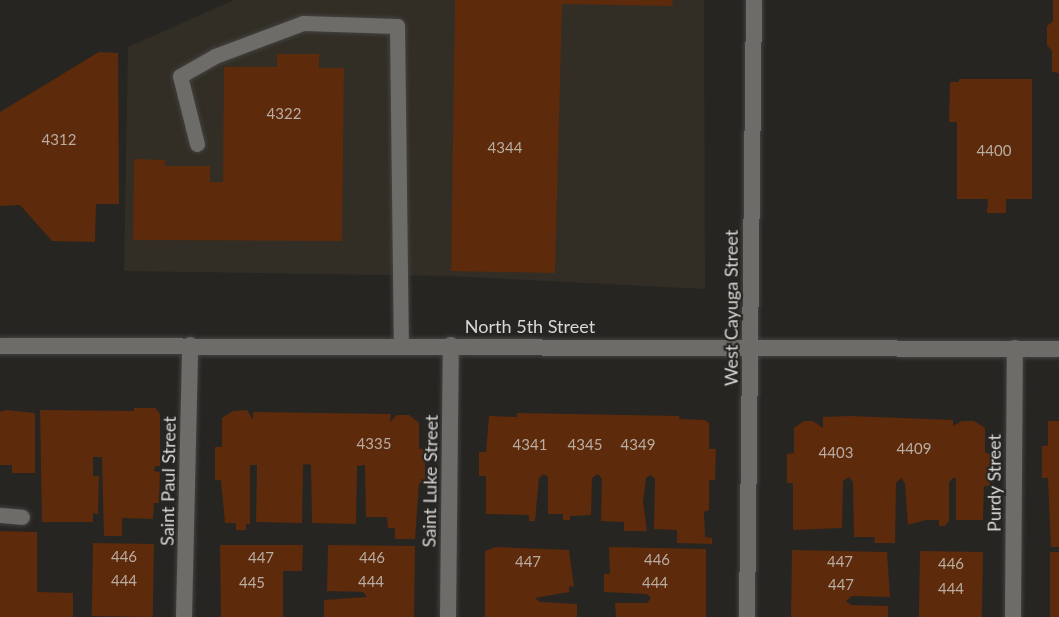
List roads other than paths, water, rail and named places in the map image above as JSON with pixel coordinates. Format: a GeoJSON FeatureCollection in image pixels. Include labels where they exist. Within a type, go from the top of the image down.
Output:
{"type":"FeatureCollection","features":[{"type":"Feature","properties":{"kind":"street","name":"West Cayuga Street"},"geometry":{"type":"LineString","coordinates":[[747,617],[754,0]]}},
{"type":"Feature","properties":{"kind":"street","name":"Saint Paul Street"},"geometry":{"type":"LineString","coordinates":[[184,617],[190,345]]}},
{"type":"Feature","properties":{"kind":"street","name":"North 5th Street"},"geometry":{"type":"LineString","coordinates":[[0,346],[451,345],[1059,349]]}},
{"type":"Feature","properties":{"kind":"street","name":"Saint Luke Street"},"geometry":{"type":"LineString","coordinates":[[448,617],[451,345]]}},
{"type":"Feature","properties":{"kind":"street","name":"Purdy Street"},"geometry":{"type":"LineString","coordinates":[[1013,617],[1015,348]]}},
{"type":"Feature","properties":{"kind":"lane"},"geometry":{"type":"LineString","coordinates":[[197,144],[180,76],[214,56],[303,23],[397,26],[401,345]]}},
{"type":"Feature","properties":{"kind":"lane"},"geometry":{"type":"LineString","coordinates":[[0,515],[22,517]]}}]}
